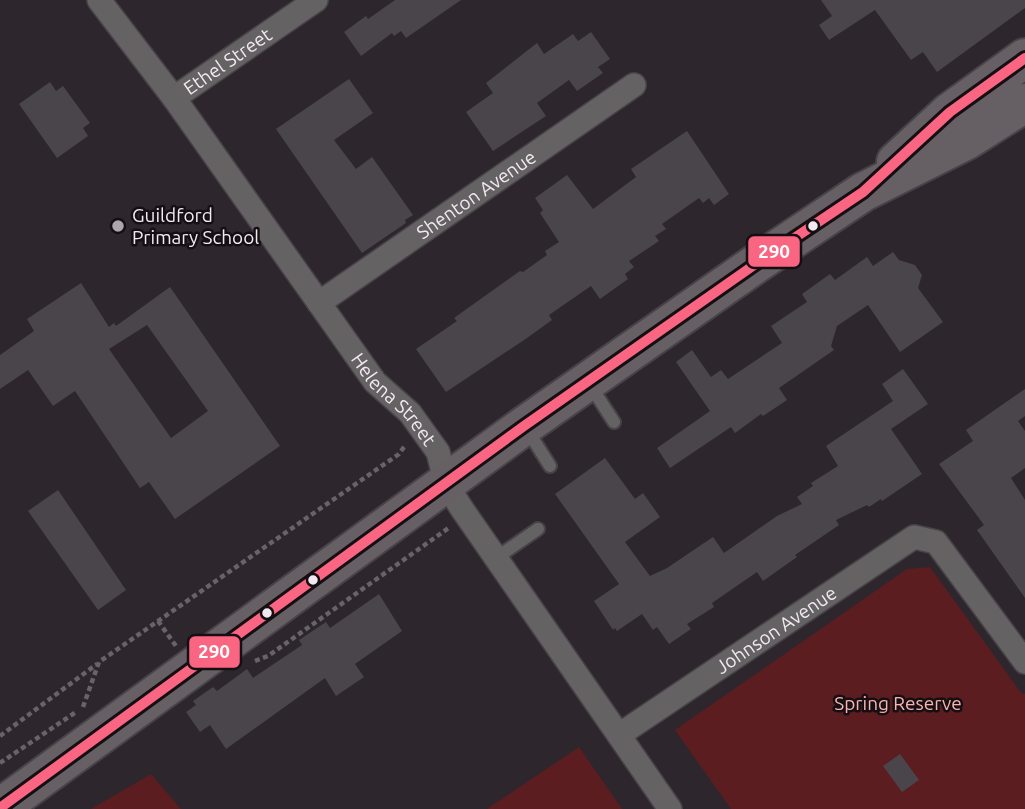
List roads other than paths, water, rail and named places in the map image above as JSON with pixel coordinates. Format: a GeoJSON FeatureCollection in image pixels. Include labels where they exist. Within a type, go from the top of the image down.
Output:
{"type":"FeatureCollection","features":[{"type":"Feature","properties":{"kind":"highway"},"geometry":{"type":"LineString","coordinates":[[863,192],[950,112],[1025,58]]}},
{"type":"Feature","properties":{"kind":"highway"},"geometry":{"type":"LineString","coordinates":[[0,808],[524,426],[757,263],[863,192],[967,141],[1025,103]]}},
{"type":"Feature","properties":{"kind":"street","name":"Helena Street"},"geometry":{"type":"LineString","coordinates":[[99,0],[174,98],[375,382],[410,413],[438,452],[446,484],[468,518],[670,809]]}},
{"type":"Feature","properties":{"kind":"street","name":"Ethel Street"},"geometry":{"type":"LineString","coordinates":[[174,98],[316,0]]}},
{"type":"Feature","properties":{"kind":"street","name":"Shenton Avenue"},"geometry":{"type":"LineString","coordinates":[[318,303],[634,85]]}},
{"type":"Feature","properties":{"kind":"street","name":"Johnson Avenue"},"geometry":{"type":"LineString","coordinates":[[619,735],[914,537],[936,541],[1025,662]]}},
{"type":"Feature","properties":{"kind":"lane"},"geometry":{"type":"LineString","coordinates":[[588,381],[614,422]]}},
{"type":"Feature","properties":{"kind":"lane"},"geometry":{"type":"LineString","coordinates":[[524,426],[550,466]]}},
{"type":"Feature","properties":{"kind":"lane"},"geometry":{"type":"LineString","coordinates":[[496,558],[538,529]]}},
{"type":"Feature","properties":{"kind":"place","name":"Guildford Primary School"},"geometry":{"type":"Point","coordinates":[118,226]}},
{"type":"Feature","properties":{"kind":"park label","name":"Spring Reserve"},"geometry":{"type":"Point","coordinates":[898,703]}}]}
